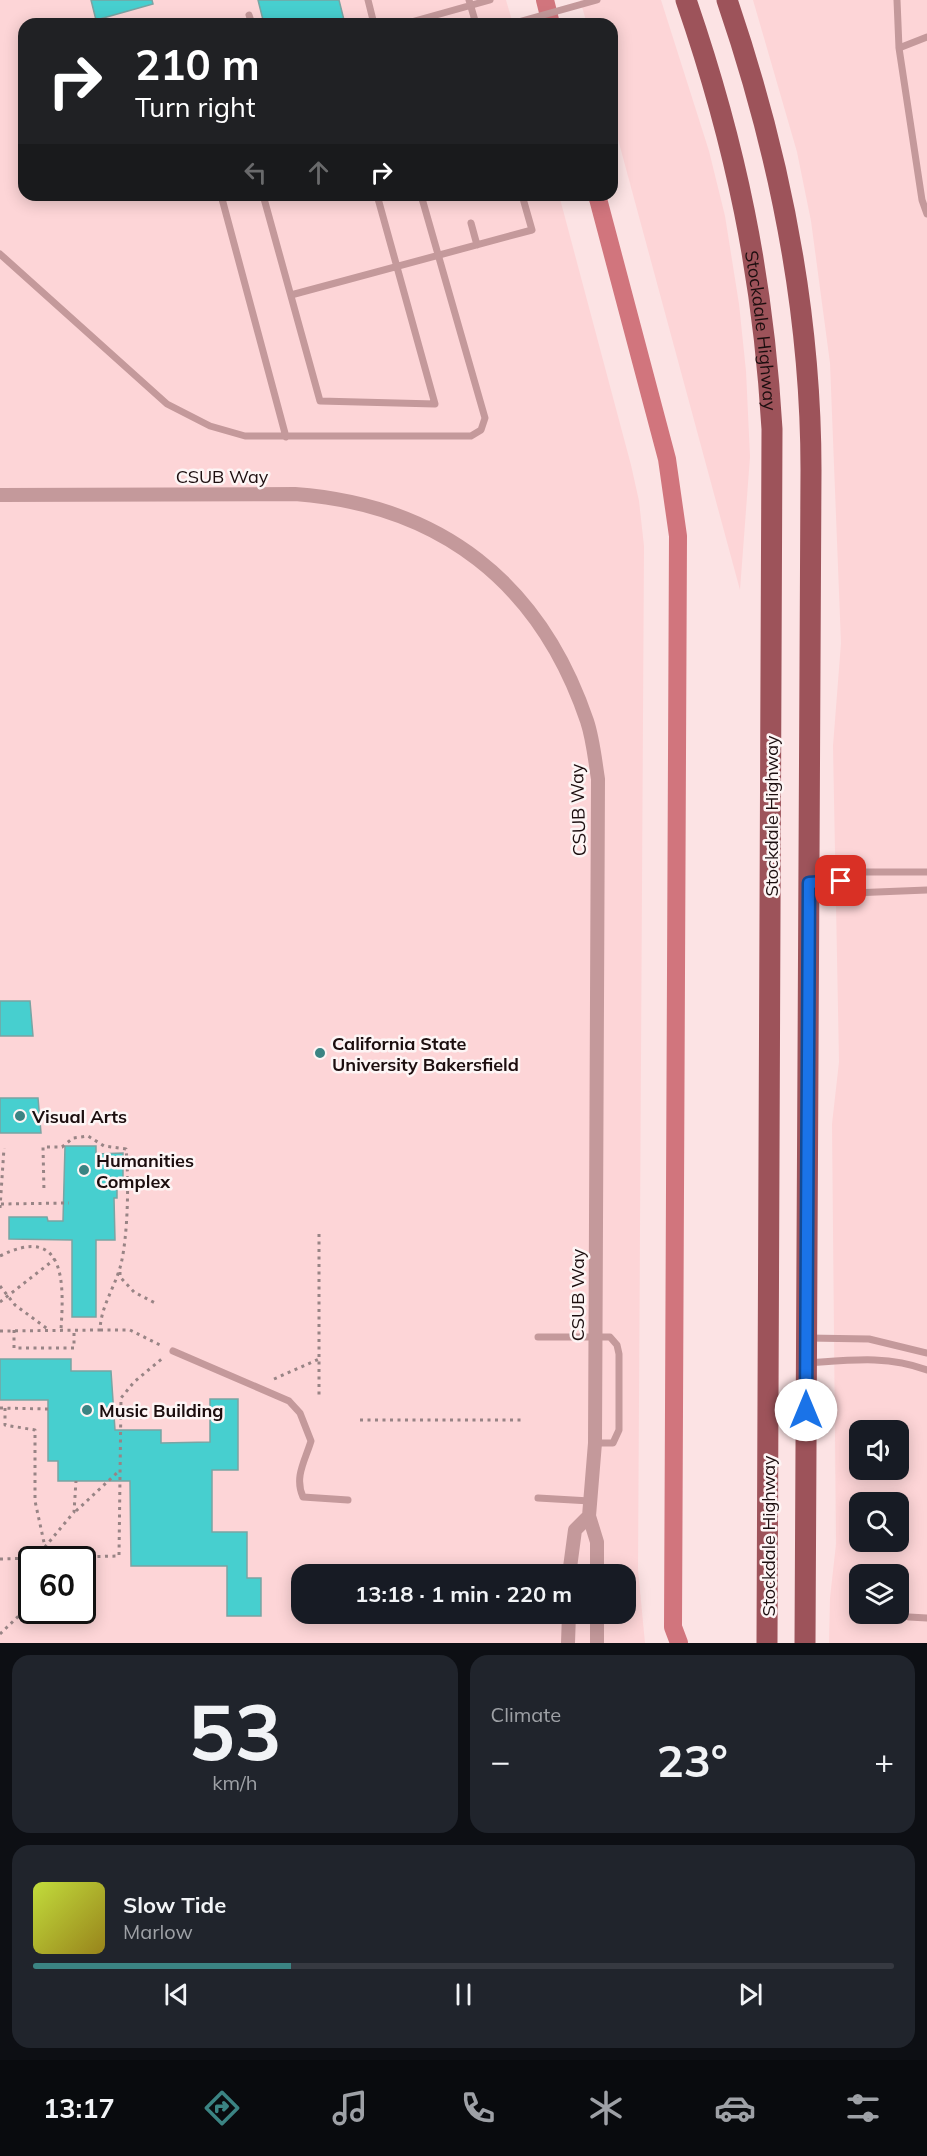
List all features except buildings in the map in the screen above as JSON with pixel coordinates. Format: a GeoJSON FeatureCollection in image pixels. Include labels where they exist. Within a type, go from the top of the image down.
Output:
{"type":"FeatureCollection","features":[{"type":"Feature","properties":{"kind":"main road","name":"Stockdale Highway"},"geometry":{"type":"LineString","coordinates":[[686,0],[726,121],[749,228],[764,328],[772,429],[767,1643]]}},
{"type":"Feature","properties":{"kind":"main road","name":"Stockdale Highway"},"geometry":{"type":"LineString","coordinates":[[727,0],[776,167],[799,285],[805,334],[811,428],[805,1643]]}},
{"type":"Feature","properties":{"kind":"street","name":"CSUB Way"},"geometry":{"type":"LineString","coordinates":[[0,495],[295,494],[329,497],[375,506],[438,532],[475,556],[528,608],[551,641],[588,722],[598,779],[596,1443],[589,1516],[597,1542],[597,1564]]}},
{"type":"Feature","properties":{"kind":"street"},"geometry":{"type":"LineString","coordinates":[[570,1564],[574,1530],[589,1516]]}},
{"type":"Feature","properties":{"kind":"street"},"geometry":{"type":"LineString","coordinates":[[568,1643],[569,1624]]}},
{"type":"Feature","properties":{"kind":"street"},"geometry":{"type":"LineString","coordinates":[[597,1624],[597,1643]]}},
{"type":"Feature","properties":{"kind":"lane"},"geometry":{"type":"LineString","coordinates":[[368,0],[372,18]]}},
{"type":"Feature","properties":{"kind":"lane"},"geometry":{"type":"LineString","coordinates":[[423,18],[470,3],[490,0]]}},
{"type":"Feature","properties":{"kind":"lane"},"geometry":{"type":"LineString","coordinates":[[532,18],[597,0]]}},
{"type":"Feature","properties":{"kind":"lane"},"geometry":{"type":"LineString","coordinates":[[897,0],[899,48],[922,200],[927,213]]}},
{"type":"Feature","properties":{"kind":"lane"},"geometry":{"type":"LineString","coordinates":[[470,3],[474,18]]}},
{"type":"Feature","properties":{"kind":"lane"},"geometry":{"type":"LineString","coordinates":[[899,48],[927,37]]}},
{"type":"Feature","properties":{"kind":"lane"},"geometry":{"type":"LineString","coordinates":[[223,201],[286,437]]}},
{"type":"Feature","properties":{"kind":"lane"},"geometry":{"type":"LineString","coordinates":[[265,201],[320,401],[435,404],[379,201]]}},
{"type":"Feature","properties":{"kind":"lane"},"geometry":{"type":"LineString","coordinates":[[0,254],[167,404],[210,426],[245,436],[471,436],[481,430],[485,418],[423,201]]}},
{"type":"Feature","properties":{"kind":"lane"},"geometry":{"type":"LineString","coordinates":[[291,295],[532,230],[524,201]]}},
{"type":"Feature","properties":{"kind":"lane"},"geometry":{"type":"LineString","coordinates":[[471,223],[477,245]]}},
{"type":"Feature","properties":{"kind":"lane"},"geometry":{"type":"LineString","coordinates":[[809,883],[841,881],[852,872],[927,872]]}},
{"type":"Feature","properties":{"kind":"lane"},"geometry":{"type":"LineString","coordinates":[[841,881],[852,893],[927,891]]}},
{"type":"Feature","properties":{"kind":"lane"},"geometry":{"type":"LineString","coordinates":[[538,1337],[610,1337],[617,1345],[619,1430],[613,1443],[596,1443]]}},
{"type":"Feature","properties":{"kind":"lane"},"geometry":{"type":"LineString","coordinates":[[807,1338],[869,1339],[927,1353]]}},
{"type":"Feature","properties":{"kind":"lane"},"geometry":{"type":"LineString","coordinates":[[172,1351],[289,1401],[300,1413],[311,1442],[298,1479],[297,1486],[303,1497],[348,1500]]}},
{"type":"Feature","properties":{"kind":"lane"},"geometry":{"type":"LineString","coordinates":[[807,1363],[862,1359],[894,1360],[904,1361],[927,1370]]}},
{"type":"Feature","properties":{"kind":"lane"},"geometry":{"type":"LineString","coordinates":[[538,1498],[590,1501]]}},
{"type":"Feature","properties":{"kind":"lane"},"geometry":{"type":"LineString","coordinates":[[909,1617],[927,1618]]}},
{"type":"Feature","properties":{"kind":"path"},"geometry":{"type":"LineString","coordinates":[[44,1192],[43,1147],[62,1147],[73,1138],[88,1136],[104,1146],[124,1147],[125,1243],[120,1277],[144,1299],[155,1303]]}},
{"type":"Feature","properties":{"kind":"path"},"geometry":{"type":"LineString","coordinates":[[3,1148],[1,1206],[69,1203]]}},
{"type":"Feature","properties":{"kind":"path"},"geometry":{"type":"LineString","coordinates":[[319,1234],[319,1395]]}},
{"type":"Feature","properties":{"kind":"path"},"geometry":{"type":"LineString","coordinates":[[0,1256],[15,1249],[39,1247],[56,1258],[61,1270],[62,1283],[61,1330]]}},
{"type":"Feature","properties":{"kind":"path"},"geometry":{"type":"LineString","coordinates":[[0,1302],[56,1258]]}},
{"type":"Feature","properties":{"kind":"path"},"geometry":{"type":"LineString","coordinates":[[100,1330],[105,1301],[120,1267]]}},
{"type":"Feature","properties":{"kind":"path"},"geometry":{"type":"LineString","coordinates":[[0,1286],[15,1305],[50,1330]]}},
{"type":"Feature","properties":{"kind":"path"},"geometry":{"type":"LineString","coordinates":[[14,1330],[14,1348],[74,1348],[74,1330]]}},
{"type":"Feature","properties":{"kind":"path"},"geometry":{"type":"LineString","coordinates":[[0,1331],[129,1330],[172,1351],[134,1382],[121,1398],[119,1556],[96,1557]]}},
{"type":"Feature","properties":{"kind":"path"},"geometry":{"type":"LineString","coordinates":[[274,1379],[319,1359]]}},
{"type":"Feature","properties":{"kind":"path"},"geometry":{"type":"LineString","coordinates":[[45,1546],[35,1501],[35,1430],[5,1425],[2,1408],[48,1409]]}},
{"type":"Feature","properties":{"kind":"path"},"geometry":{"type":"LineString","coordinates":[[360,1420],[522,1420]]}},
{"type":"Feature","properties":{"kind":"path"},"geometry":{"type":"LineString","coordinates":[[46,1546],[75,1512],[119,1470]]}},
{"type":"Feature","properties":{"kind":"path"},"geometry":{"type":"LineString","coordinates":[[75,1512],[76,1481]]}},
{"type":"Feature","properties":{"kind":"path"},"geometry":{"type":"LineString","coordinates":[[0,1559],[18,1559]]}},
{"type":"Feature","properties":{"kind":"path"},"geometry":{"type":"LineString","coordinates":[[0,1634],[18,1617]]}},
{"type":"Feature","properties":{"kind":"shaded area","name":"California State University Bakersfield"},"geometry":{"type":"Polygon","coordinates":[[[0,0],[506,0],[511,18],[18,18],[18,201],[561,201],[631,465],[639,501],[644,546],[638,1570],[645,1643],[0,1643],[0,0]]]}},
{"type":"Feature","properties":{"kind":"shaded area"},"geometry":{"type":"Polygon","coordinates":[[[580,0],[661,0],[709,151],[725,216],[739,304],[746,371],[750,457],[740,590],[618,139],[618,18],[585,18],[580,0]]]}},
{"type":"Feature","properties":{"kind":"shaded area"},"geometry":{"type":"Polygon","coordinates":[[[753,0],[927,0],[927,1643],[829,1643],[830,1598],[836,1544],[832,1124],[839,1062],[833,746],[841,643],[830,363],[811,221],[797,152],[753,0]]]}},
{"type":"Feature","properties":{"kind":"waterway"},"geometry":{"type":"LineString","coordinates":[[545,0],[550,18]]}},
{"type":"Feature","properties":{"kind":"waterway"},"geometry":{"type":"LineString","coordinates":[[599,201],[667,459],[678,536],[673,1627],[679,1643]]}},
{"type":"Feature","properties":{"kind":"place","name":"California State University Bakersfield"},"geometry":{"type":"Point","coordinates":[320,1053]}},
{"type":"Feature","properties":{"kind":"place","name":"Visual Arts"},"geometry":{"type":"Point","coordinates":[20,1116]}},
{"type":"Feature","properties":{"kind":"place","name":"Humanities Complex"},"geometry":{"type":"Point","coordinates":[84,1170]}},
{"type":"Feature","properties":{"kind":"place","name":"Music Building"},"geometry":{"type":"Point","coordinates":[87,1410]}},
{"type":"Feature","properties":{"kind":"route"},"geometry":{"type":"LineString","coordinates":[[806,1410],[809,883],[841,881]]}}]}
